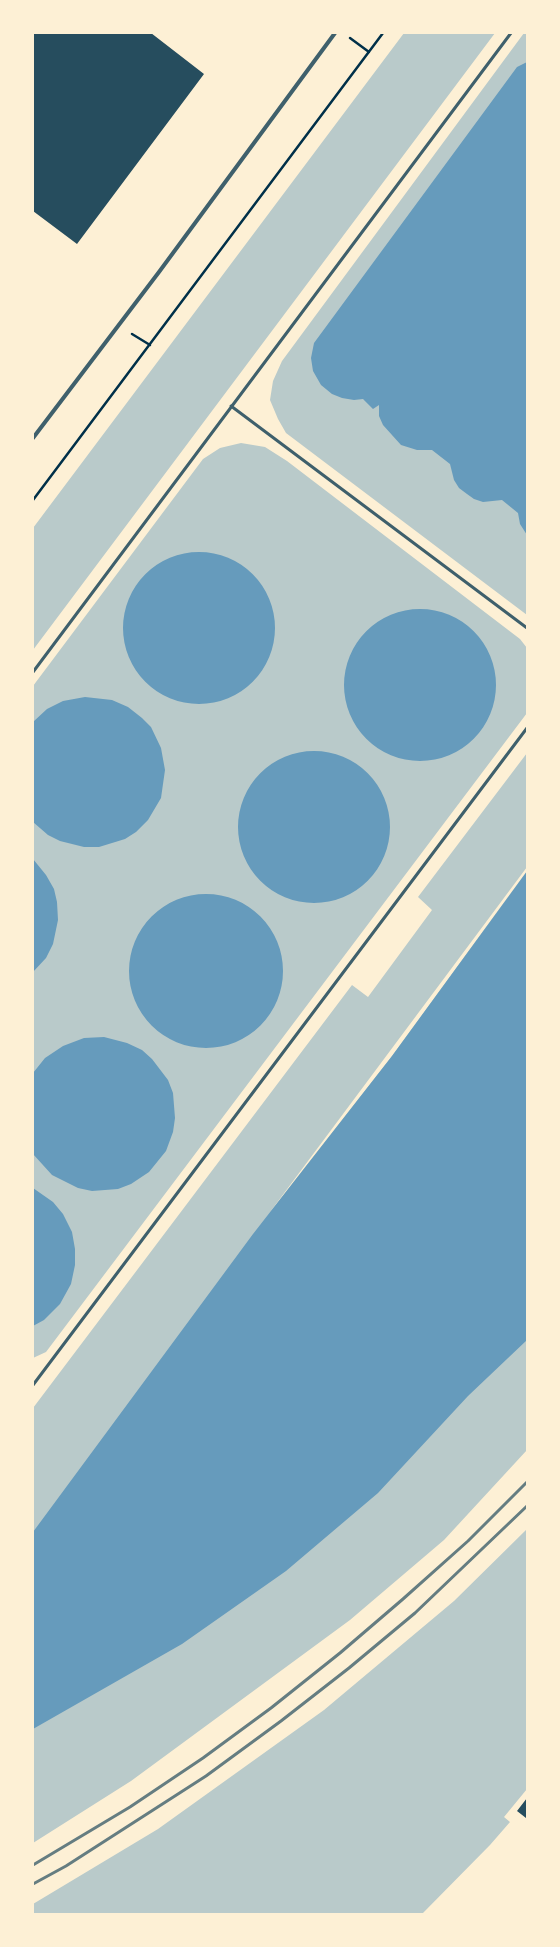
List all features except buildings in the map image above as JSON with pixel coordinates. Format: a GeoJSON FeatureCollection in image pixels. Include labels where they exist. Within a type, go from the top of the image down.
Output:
{"type":"FeatureCollection","features":[{"type":"Feature","properties":{"kind":"street"},"geometry":{"type":"LineString","coordinates":[[33,438],[335,33]]}},
{"type":"Feature","properties":{"kind":"lane"},"geometry":{"type":"LineString","coordinates":[[33,672],[511,33]]}},
{"type":"Feature","properties":{"kind":"lane"},"geometry":{"type":"LineString","coordinates":[[231,406],[527,628]]}},
{"type":"Feature","properties":{"kind":"lane"},"geometry":{"type":"LineString","coordinates":[[33,1385],[527,728]]}},
{"type":"Feature","properties":{"kind":"path"},"geometry":{"type":"LineString","coordinates":[[33,500],[383,33]]}},
{"type":"Feature","properties":{"kind":"path"},"geometry":{"type":"LineString","coordinates":[[348,37],[369,52]]}},
{"type":"Feature","properties":{"kind":"path"},"geometry":{"type":"LineString","coordinates":[[118,326],[150,345]]}},
{"type":"Feature","properties":{"kind":"shaded area"},"geometry":{"type":"Polygon","coordinates":[[[404,33],[495,33],[33,650],[33,528],[404,33]]]}},
{"type":"Feature","properties":{"kind":"shaded area"},"geometry":{"type":"Polygon","coordinates":[[[524,33],[527,33],[527,615],[286,433],[270,400],[273,381],[282,361],[524,33]]]}},
{"type":"Feature","properties":{"kind":"shaded area"},"geometry":{"type":"Polygon","coordinates":[[[241,443],[265,447],[287,461],[520,639],[527,648],[527,713],[46,1352],[33,1358],[33,686],[203,459],[220,448],[241,443]]]}},
{"type":"Feature","properties":{"kind":"shaded area"},"geometry":{"type":"Polygon","coordinates":[[[527,753],[527,867],[270,1212],[392,1056],[527,871],[33,1556],[33,1408],[352,985],[368,997],[432,910],[418,897],[527,753]]]}},
{"type":"Feature","properties":{"kind":"shaded area"},"geometry":{"type":"Polygon","coordinates":[[[527,1248],[527,1450],[444,1540],[350,1620],[131,1781],[33,1843],[33,1718],[527,1248]]]}},
{"type":"Feature","properties":{"kind":"shaded area"},"geometry":{"type":"Polygon","coordinates":[[[527,1529],[527,1789],[504,1817],[510,1822],[490,1845],[422,1914],[33,1914],[33,1904],[158,1829],[324,1710],[454,1601],[527,1529]]]}},
{"type":"Feature","properties":{"kind":"water"},"geometry":{"type":"Polygon","coordinates":[[[527,62],[527,535],[520,524],[518,513],[502,500],[483,502],[474,499],[467,494],[459,488],[454,480],[450,464],[432,450],[417,450],[401,445],[383,425],[379,416],[379,405],[373,409],[363,399],[354,400],[342,398],[332,394],[321,385],[313,371],[311,358],[314,343],[517,67],[527,62]]]}},
{"type":"Feature","properties":{"kind":"water"},"geometry":{"type":"Polygon","coordinates":[[[192,552],[206,552],[221,555],[235,561],[253,574],[266,592],[272,606],[275,628],[272,650],[266,664],[253,682],[235,695],[221,701],[206,704],[192,704],[177,701],[163,695],[151,687],[140,676],[132,664],[126,650],[123,635],[123,621],[126,606],[132,592],[140,580],[151,569],[163,561],[177,555],[192,552]]]}},
{"type":"Feature","properties":{"kind":"water"},"geometry":{"type":"Polygon","coordinates":[[[413,609],[427,609],[442,612],[456,618],[474,631],[487,649],[493,663],[496,685],[493,707],[487,721],[474,739],[456,752],[442,758],[427,761],[413,761],[398,758],[384,752],[372,744],[361,733],[353,721],[347,707],[344,692],[344,678],[347,663],[353,649],[361,637],[372,626],[384,618],[398,612],[413,609]]]}},
{"type":"Feature","properties":{"kind":"water"},"geometry":{"type":"Polygon","coordinates":[[[85,697],[112,700],[128,707],[142,718],[151,727],[161,748],[165,770],[161,798],[148,820],[136,832],[125,839],[99,847],[84,847],[60,841],[48,835],[33,822],[33,722],[47,709],[63,701],[85,697]]]}},
{"type":"Feature","properties":{"kind":"water"},"geometry":{"type":"Polygon","coordinates":[[[321,751],[343,756],[356,763],[368,773],[378,785],[385,798],[389,812],[389,842],[385,856],[378,869],[368,881],[356,891],[343,898],[329,902],[307,903],[285,898],[272,891],[260,881],[250,869],[243,856],[239,842],[238,820],[243,798],[250,785],[260,773],[272,763],[285,756],[299,752],[321,751]]]}},
{"type":"Feature","properties":{"kind":"water"},"geometry":{"type":"Polygon","coordinates":[[[33,859],[46,875],[54,889],[57,902],[58,920],[53,944],[46,958],[33,972],[33,859]]]}},
{"type":"Feature","properties":{"kind":"water"},"geometry":{"type":"Polygon","coordinates":[[[527,871],[527,1340],[468,1396],[378,1493],[286,1571],[182,1644],[33,1729],[33,1532],[253,1234],[392,1056],[527,871]]]}},
{"type":"Feature","properties":{"kind":"water"},"geometry":{"type":"Polygon","coordinates":[[[198,894],[214,894],[236,900],[261,916],[277,941],[282,956],[282,986],[277,1001],[261,1026],[249,1035],[228,1045],[214,1048],[198,1048],[184,1045],[170,1039],[157,1031],[146,1020],[132,993],[129,979],[129,963],[132,949],[138,935],[146,922],[157,911],[184,897],[198,894]]]}},
{"type":"Feature","properties":{"kind":"water"},"geometry":{"type":"Polygon","coordinates":[[[104,1037],[127,1043],[142,1050],[152,1059],[168,1080],[173,1093],[175,1118],[173,1132],[166,1151],[149,1172],[131,1184],[118,1189],[92,1191],[78,1188],[52,1175],[33,1154],[33,1073],[45,1058],[63,1046],[84,1038],[104,1037]]]}},
{"type":"Feature","properties":{"kind":"water"},"geometry":{"type":"Polygon","coordinates":[[[33,1188],[53,1202],[63,1214],[72,1232],[75,1249],[75,1265],[71,1284],[60,1304],[44,1320],[33,1326],[33,1188]]]}},
{"type":"Feature","properties":{"kind":"railway"},"geometry":{"type":"LineString","coordinates":[[33,1865],[130,1807],[203,1758],[271,1708],[340,1653],[403,1599],[468,1541],[527,1482]]}},
{"type":"Feature","properties":{"kind":"railway"},"geometry":{"type":"LineString","coordinates":[[33,1884],[66,1866],[206,1776],[281,1721],[349,1668],[415,1613],[527,1506]]}}]}
